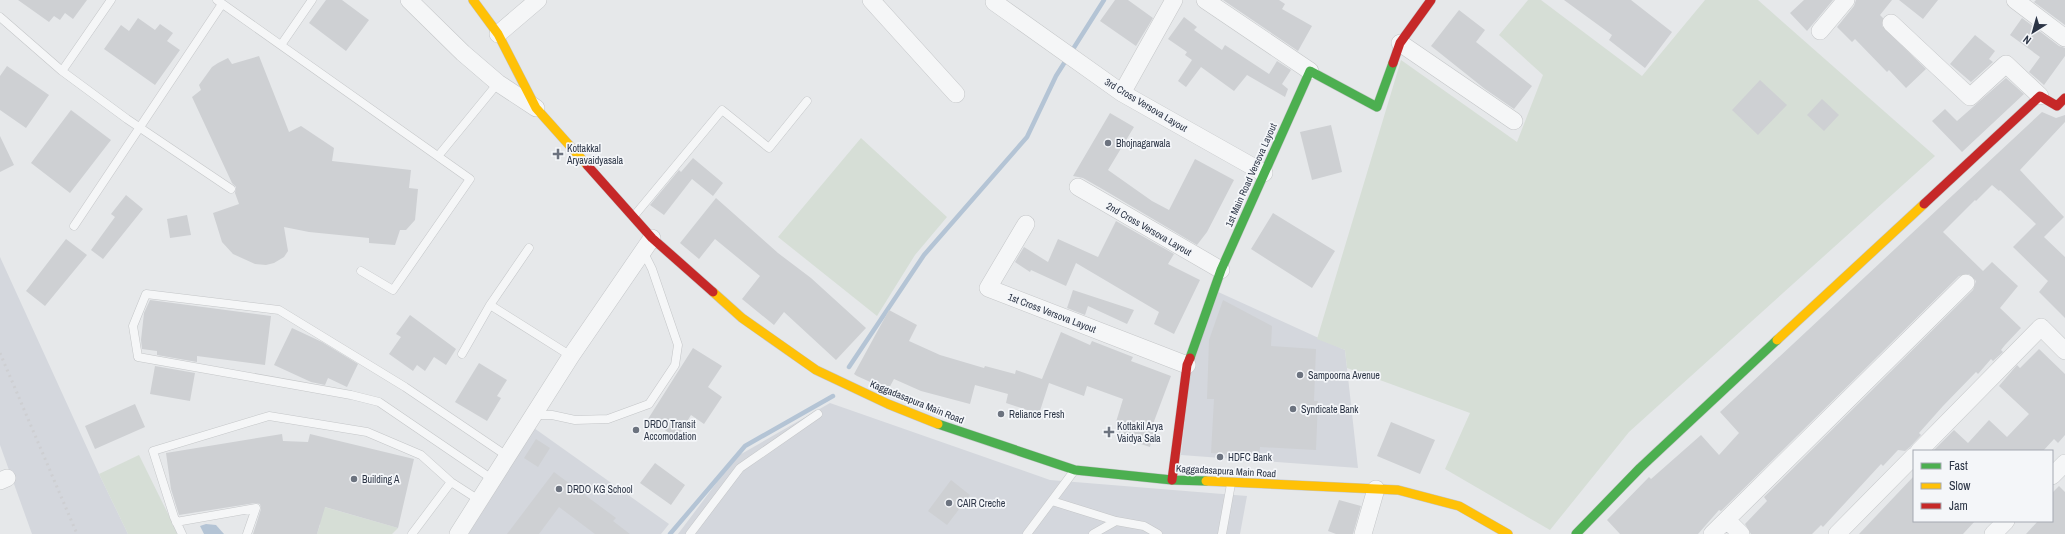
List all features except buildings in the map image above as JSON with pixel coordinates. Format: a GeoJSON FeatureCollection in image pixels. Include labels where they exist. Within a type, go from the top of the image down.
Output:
{"type":"FeatureCollection","features":[{"type":"Feature","properties":{"kind":"street"},"geometry":{"type":"LineString","coordinates":[[409,0],[463,53],[498,83],[536,108]]}},
{"type":"Feature","properties":{"kind":"street","name":"Kaggadasapura Main Road"},"geometry":{"type":"LineString","coordinates":[[473,0],[498,34],[536,108],[633,217],[648,244],[742,318],[816,370],[888,404],[954,430],[1020,450],[1075,470],[1172,480],[1398,490],[1458,506],[1508,534]]}},
{"type":"Feature","properties":{"kind":"street"},"geometry":{"type":"LineString","coordinates":[[498,34],[538,0]]}},
{"type":"Feature","properties":{"kind":"street"},"geometry":{"type":"LineString","coordinates":[[871,0],[956,94]]}},
{"type":"Feature","properties":{"kind":"street"},"geometry":{"type":"LineString","coordinates":[[1122,93],[1174,0]]}},
{"type":"Feature","properties":{"kind":"street"},"geometry":{"type":"LineString","coordinates":[[1205,0],[1310,71],[1377,107],[1400,43],[1431,0]]}},
{"type":"Feature","properties":{"kind":"street"},"geometry":{"type":"LineString","coordinates":[[1820,31],[1846,0]]}},
{"type":"Feature","properties":{"kind":"street"},"geometry":{"type":"LineString","coordinates":[[2015,0],[2065,38]]}},
{"type":"Feature","properties":{"kind":"street","name":"3rd Cross Versova Layout"},"geometry":{"type":"LineString","coordinates":[[995,1],[1122,93],[1264,173]]}},
{"type":"Feature","properties":{"kind":"street"},"geometry":{"type":"LineString","coordinates":[[1891,23],[1970,97],[2006,64],[2040,96],[2057,106],[2065,98]]}},
{"type":"Feature","properties":{"kind":"street"},"geometry":{"type":"LineString","coordinates":[[1400,43],[1514,121]]}},
{"type":"Feature","properties":{"kind":"street","name":"1st Main Road Versova Layout"},"geometry":{"type":"LineString","coordinates":[[1172,480],[1187,365],[1221,270],[1310,71]]}},
{"type":"Feature","properties":{"kind":"street"},"geometry":{"type":"LineString","coordinates":[[1576,534],[1646,463],[2040,96]]}},
{"type":"Feature","properties":{"kind":"street","name":"2nd Cross Versova Layout"},"geometry":{"type":"LineString","coordinates":[[1078,187],[1221,270]]}},
{"type":"Feature","properties":{"kind":"street","name":"1st Cross Versova Layout"},"geometry":{"type":"LineString","coordinates":[[1026,224],[988,288],[1187,365]]}},
{"type":"Feature","properties":{"kind":"street"},"geometry":{"type":"LineString","coordinates":[[458,534],[571,356],[648,244]]}},
{"type":"Feature","properties":{"kind":"street"},"geometry":{"type":"LineString","coordinates":[[1712,534],[1966,283]]}},
{"type":"Feature","properties":{"kind":"street"},"geometry":{"type":"LineString","coordinates":[[1920,450],[2041,327],[2065,351]]}},
{"type":"Feature","properties":{"kind":"street"},"geometry":{"type":"LineString","coordinates":[[1837,534],[1913,457]]}},
{"type":"Feature","properties":{"kind":"street"},"geometry":{"type":"LineString","coordinates":[[2053,475],[2065,463]]}},
{"type":"Feature","properties":{"kind":"street"},"geometry":{"type":"LineString","coordinates":[[1363,534],[1376,489]]}},
{"type":"Feature","properties":{"kind":"street"},"geometry":{"type":"LineString","coordinates":[[1726,520],[1741,534]]}},
{"type":"Feature","properties":{"kind":"street"},"geometry":{"type":"LineString","coordinates":[[1993,534],[2005,522]]}},
{"type":"Feature","properties":{"kind":"lane"},"geometry":{"type":"LineString","coordinates":[[62,71],[111,0]]}},
{"type":"Feature","properties":{"kind":"lane"},"geometry":{"type":"LineString","coordinates":[[281,45],[312,0]]}},
{"type":"Feature","properties":{"kind":"lane"},"geometry":{"type":"LineString","coordinates":[[74,226],[141,128],[220,2],[470,178],[393,290],[361,271]]}},
{"type":"Feature","properties":{"kind":"lane"},"geometry":{"type":"LineString","coordinates":[[0,17],[62,71],[141,128],[231,189]]}},
{"type":"Feature","properties":{"kind":"lane"},"geometry":{"type":"LineString","coordinates":[[439,156],[498,83]]}},
{"type":"Feature","properties":{"kind":"lane"},"geometry":{"type":"LineString","coordinates":[[633,217],[722,110],[769,148],[807,101]]}},
{"type":"Feature","properties":{"kind":"lane"},"geometry":{"type":"LineString","coordinates":[[532,416],[552,415],[575,420],[608,419],[650,404],[675,365],[678,345],[652,269],[648,244]]}},
{"type":"Feature","properties":{"kind":"lane"},"geometry":{"type":"LineString","coordinates":[[462,354],[490,305],[529,248]]}},
{"type":"Feature","properties":{"kind":"lane"},"geometry":{"type":"LineString","coordinates":[[492,479],[380,402],[351,395],[138,357],[133,326],[146,294],[279,310],[406,387],[507,456]]}},
{"type":"Feature","properties":{"kind":"lane"},"geometry":{"type":"LineString","coordinates":[[490,305],[571,356]]}},
{"type":"Feature","properties":{"kind":"lane"},"geometry":{"type":"LineString","coordinates":[[690,534],[740,468],[818,414]]}},
{"type":"Feature","properties":{"kind":"lane"},"geometry":{"type":"LineString","coordinates":[[182,534],[176,522],[153,451],[270,416],[367,432],[420,455],[451,482],[479,500]]}},
{"type":"Feature","properties":{"kind":"lane"},"geometry":{"type":"LineString","coordinates":[[1027,534],[1075,470]]}},
{"type":"Feature","properties":{"kind":"lane"},"geometry":{"type":"LineString","coordinates":[[412,534],[451,482]]}},
{"type":"Feature","properties":{"kind":"lane"},"geometry":{"type":"LineString","coordinates":[[1222,534],[1231,483]]}},
{"type":"Feature","properties":{"kind":"lane"},"geometry":{"type":"LineString","coordinates":[[1052,501],[1116,521],[1144,526],[1158,534]]}},
{"type":"Feature","properties":{"kind":"lane"},"geometry":{"type":"LineString","coordinates":[[176,522],[256,508],[247,534]]}},
{"type":"Feature","properties":{"kind":"lane"},"geometry":{"type":"LineString","coordinates":[[1093,534],[1116,521]]}},
{"type":"Feature","properties":{"kind":"shaded area"},"geometry":{"type":"Polygon","coordinates":[[[1528,0],[1541,0],[1642,76],[1705,0],[1758,0],[1935,156],[1629,432],[1550,530],[1445,469],[1470,413],[1347,368],[1345,350],[1317,339],[1401,60],[1517,142],[1543,75],[1499,35],[1528,0]]]}},
{"type":"Feature","properties":{"kind":"shaded area"},"geometry":{"type":"Polygon","coordinates":[[[861,138],[947,217],[915,255],[877,316],[778,237],[861,138]]]}},
{"type":"Feature","properties":{"kind":"shaded area"},"geometry":{"type":"Polygon","coordinates":[[[0,257],[128,534],[32,534],[0,445],[0,257]]]}},
{"type":"Feature","properties":{"kind":"shaded area"},"geometry":{"type":"Polygon","coordinates":[[[1216,291],[1345,350],[1358,468],[1181,455],[1191,366],[1216,291]]]}},
{"type":"Feature","properties":{"kind":"shaded area"},"geometry":{"type":"Polygon","coordinates":[[[830,403],[1050,480],[1247,496],[1240,534],[678,534],[736,457],[830,403]]]}},
{"type":"Feature","properties":{"kind":"shaded area"},"geometry":{"type":"Polygon","coordinates":[[[534,428],[669,524],[661,534],[468,534],[534,428]]]}},
{"type":"Feature","properties":{"kind":"shaded area"},"geometry":{"type":"Polygon","coordinates":[[[139,455],[177,534],[128,534],[99,474],[139,455]]]}},
{"type":"Feature","properties":{"kind":"shaded area"},"geometry":{"type":"Polygon","coordinates":[[[307,502],[398,528],[392,534],[317,534],[320,525],[307,502]]]}},
{"type":"Feature","properties":{"kind":"water"},"geometry":{"type":"Polygon","coordinates":[[[206,524],[216,525],[224,534],[204,534],[200,526],[206,524]]]}},
{"type":"Feature","properties":{"kind":"waterway"},"geometry":{"type":"LineString","coordinates":[[849,367],[924,255],[1027,137],[1056,76],[1104,0]]}},
{"type":"Feature","properties":{"kind":"waterway"},"geometry":{"type":"LineString","coordinates":[[670,534],[745,446],[833,396]]}},
{"type":"Feature","properties":{"kind":"railway"},"geometry":{"type":"LineString","coordinates":[[0,353],[77,534]]}},
{"type":"Feature","properties":{"kind":"traffic: fast"},"geometry":{"type":"LineString","coordinates":[[1190,358],[1221,270],[1310,71],[1377,107],[1393,63]]}},
{"type":"Feature","properties":{"kind":"traffic: fast"},"geometry":{"type":"LineString","coordinates":[[1576,534],[1640,468],[1777,340]]}},
{"type":"Feature","properties":{"kind":"traffic: fast"},"geometry":{"type":"LineString","coordinates":[[938,424],[1075,470],[1172,480],[1206,481]]}},
{"type":"Feature","properties":{"kind":"traffic: slow"},"geometry":{"type":"LineString","coordinates":[[473,0],[498,34],[536,108],[587,165]]}},
{"type":"Feature","properties":{"kind":"traffic: slow"},"geometry":{"type":"LineString","coordinates":[[1777,340],[1924,204]]}},
{"type":"Feature","properties":{"kind":"traffic: slow"},"geometry":{"type":"LineString","coordinates":[[713,292],[742,318],[816,370],[888,404],[938,424]]}},
{"type":"Feature","properties":{"kind":"traffic: slow"},"geometry":{"type":"LineString","coordinates":[[1206,481],[1398,490],[1459,506],[1508,534]]}},
{"type":"Feature","properties":{"kind":"traffic: jam"},"geometry":{"type":"LineString","coordinates":[[1393,63],[1400,43],[1431,0]]}},
{"type":"Feature","properties":{"kind":"traffic: jam"},"geometry":{"type":"LineString","coordinates":[[1924,204],[2040,96],[2057,106],[2065,98]]}},
{"type":"Feature","properties":{"kind":"traffic: jam"},"geometry":{"type":"LineString","coordinates":[[587,165],[652,238],[713,292]]}},
{"type":"Feature","properties":{"kind":"traffic: jam"},"geometry":{"type":"LineString","coordinates":[[1172,480],[1187,365],[1190,358]]}},
{"type":"Feature","properties":{"kind":"place","name":"Bhojnagarwala"},"geometry":{"type":"Point","coordinates":[1108,143]}},
{"type":"Feature","properties":{"kind":"place","name":"Kottakkal Aryavaidyasala"},"geometry":{"type":"Point","coordinates":[558,154]}},
{"type":"Feature","properties":{"kind":"place","name":"Sampoorna Avenue"},"geometry":{"type":"Point","coordinates":[1300,375]}},
{"type":"Feature","properties":{"kind":"place","name":"Syndicate Bank"},"geometry":{"type":"Point","coordinates":[1293,409]}},
{"type":"Feature","properties":{"kind":"place","name":"Reliance Fresh"},"geometry":{"type":"Point","coordinates":[1001,414]}},
{"type":"Feature","properties":{"kind":"place","name":"DRDO Transit Accomodation"},"geometry":{"type":"Point","coordinates":[636,430]}},
{"type":"Feature","properties":{"kind":"place","name":"Kottakil Arya Vaidya Sala"},"geometry":{"type":"Point","coordinates":[1109,432]}},
{"type":"Feature","properties":{"kind":"place","name":"HDFC Bank"},"geometry":{"type":"Point","coordinates":[1220,457]}},
{"type":"Feature","properties":{"kind":"place","name":"Building A"},"geometry":{"type":"Point","coordinates":[354,479]}},
{"type":"Feature","properties":{"kind":"place","name":"DRDO KG School"},"geometry":{"type":"Point","coordinates":[559,489]}},
{"type":"Feature","properties":{"kind":"place","name":"CAIR Creche"},"geometry":{"type":"Point","coordinates":[949,503]}}]}
